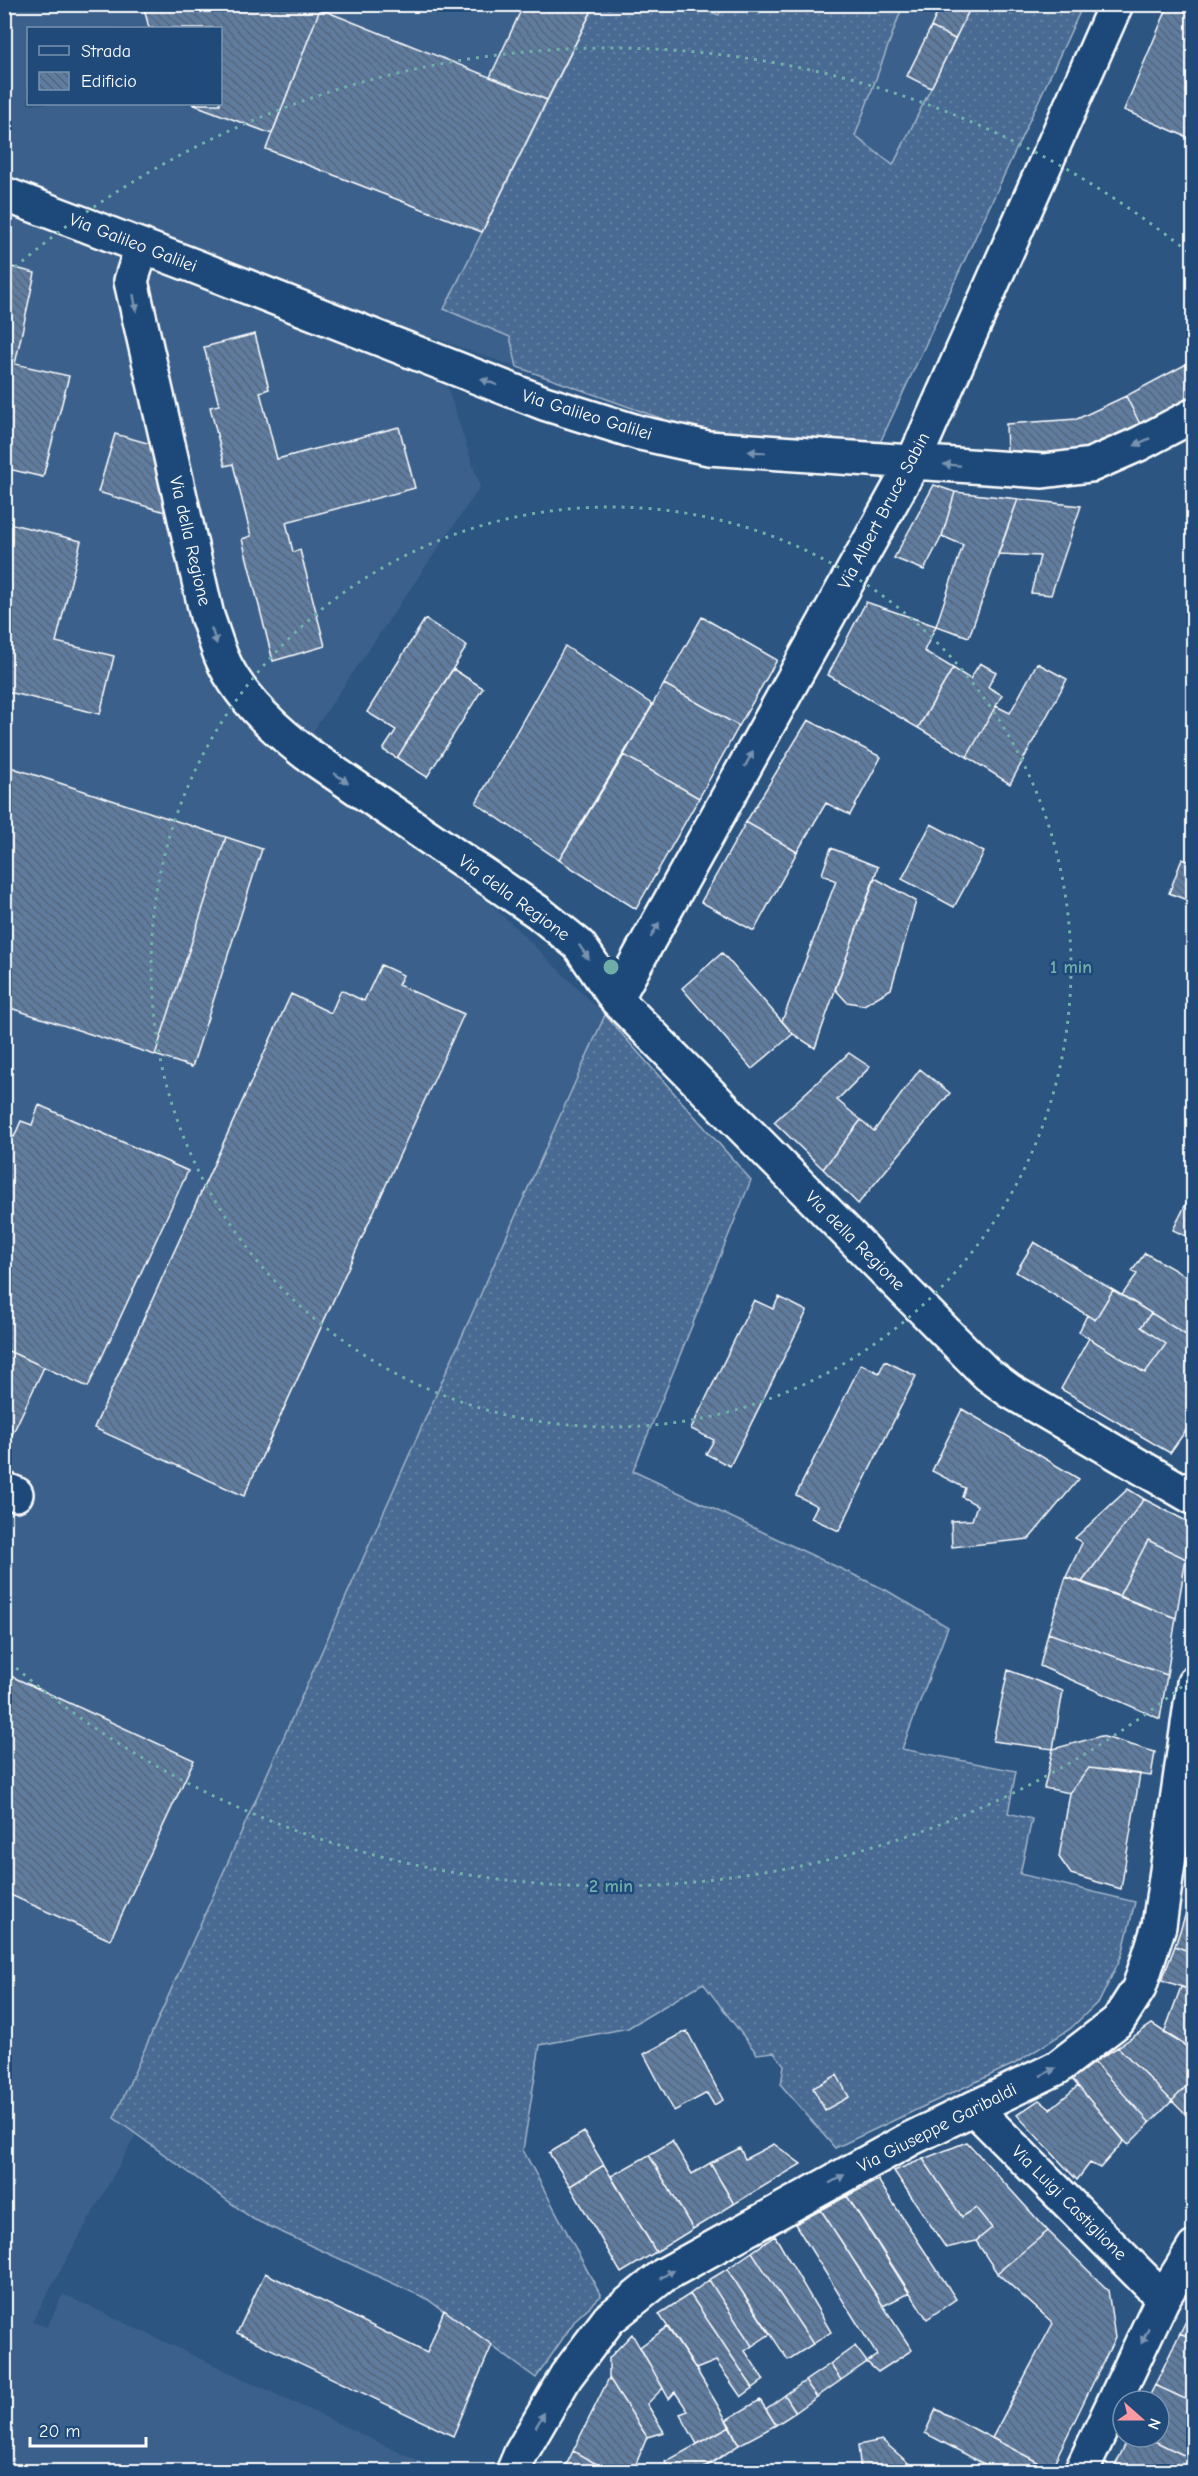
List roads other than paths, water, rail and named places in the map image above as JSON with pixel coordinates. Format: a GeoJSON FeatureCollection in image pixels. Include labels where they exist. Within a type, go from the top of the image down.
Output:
{"type":"FeatureCollection","features":[{"type":"Feature","properties":{"kind":"street","name":"Via Albert Bruce Sabin"},"geometry":{"type":"LineString","coordinates":[[616,999],[913,463],[1116,4]]}},
{"type":"Feature","properties":{"kind":"street","name":"Via Galileo Galilei"},"geometry":{"type":"LineString","coordinates":[[4,194],[544,403],[640,433],[708,448],[1043,471],[1090,465],[1138,444],[1194,415]]}},
{"type":"Feature","properties":{"kind":"street","name":"Via della Regione"},"geometry":{"type":"LineString","coordinates":[[142,246],[131,281],[138,319],[207,616],[222,658],[247,698],[274,729],[307,754],[546,919],[579,945],[616,999],[987,1374],[1010,1391],[1194,1498]]}},
{"type":"Feature","properties":{"kind":"street","name":"Via Giuseppe Garibaldi"},"geometry":{"type":"LineString","coordinates":[[513,2472],[521,2453],[566,2376],[609,2319],[664,2275],[900,2144],[1056,2068],[1118,2020],[1139,1988],[1159,1926],[1194,1683]]}},
{"type":"Feature","properties":{"kind":"street","name":"Via Luigi Castiglione"},"geometry":{"type":"LineString","coordinates":[[974,2108],[1163,2298]]}},
{"type":"Feature","properties":{"kind":"street"},"geometry":{"type":"LineString","coordinates":[[1080,2472],[1163,2298],[1194,2248]]}}]}
